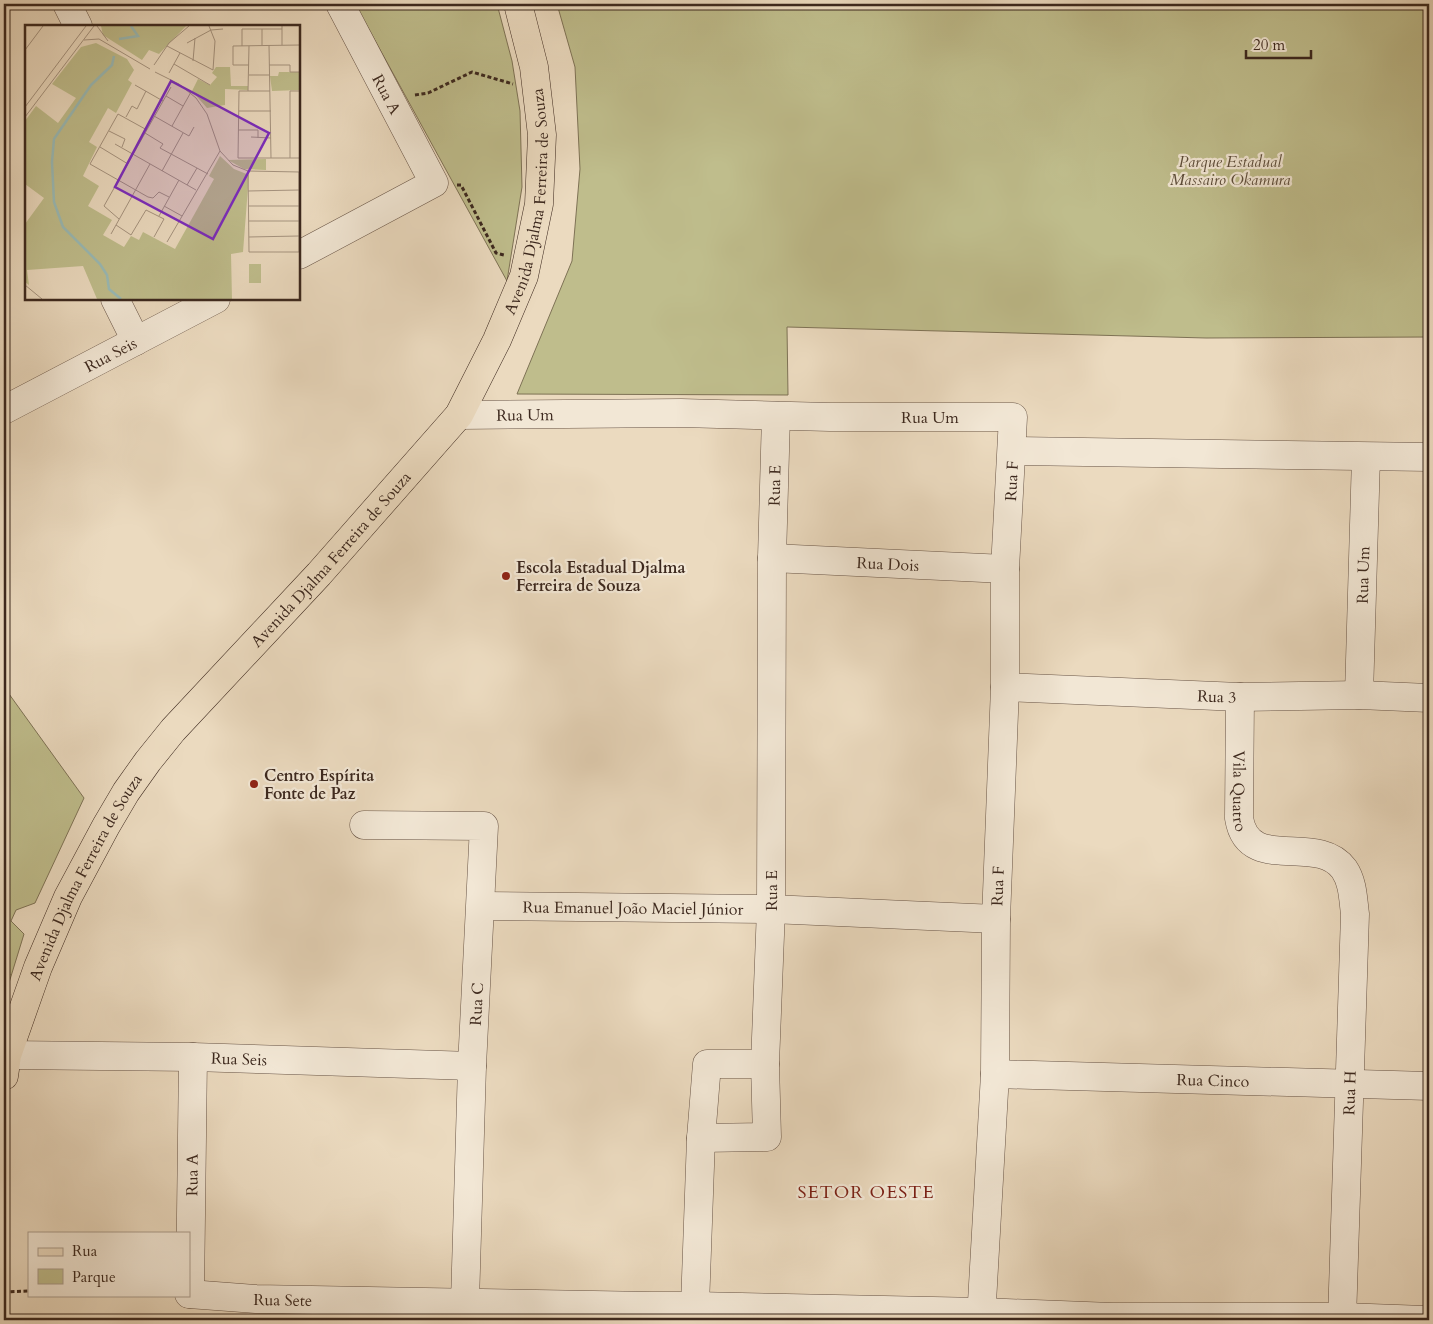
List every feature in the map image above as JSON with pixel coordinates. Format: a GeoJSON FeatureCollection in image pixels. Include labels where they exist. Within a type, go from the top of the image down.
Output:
{"type":"FeatureCollection","features":[{"type":"Feature","properties":{"kind":"main road","name":"Avenida Djalma Ferreira de Souza"},"geometry":{"type":"LineString","coordinates":[[6,1066],[38,968],[68,897],[106,826],[148,761],[173,730],[319,574],[459,415],[497,340],[524,276],[539,204],[542,135],[534,67],[521,5]]}},
{"type":"Feature","properties":{"kind":"street"},"geometry":{"type":"LineString","coordinates":[[67,4],[78,25]]}},
{"type":"Feature","properties":{"kind":"street","name":"Rua A"},"geometry":{"type":"LineString","coordinates":[[340,4],[434,183]]}},
{"type":"Feature","properties":{"kind":"street"},"geometry":{"type":"LineString","coordinates":[[300,254],[434,183]]}},
{"type":"Feature","properties":{"kind":"street"},"geometry":{"type":"LineString","coordinates":[[116,300],[136,341]]}},
{"type":"Feature","properties":{"kind":"street","name":"Rua Seis"},"geometry":{"type":"LineString","coordinates":[[4,410],[214,300]]}},
{"type":"Feature","properties":{"kind":"street","name":"Rua Um"},"geometry":{"type":"LineString","coordinates":[[459,415],[681,413],[830,417],[1013,417],[1012,451]]}},
{"type":"Feature","properties":{"kind":"street","name":"Rua E"},"geometry":{"type":"LineString","coordinates":[[701,1138],[767,1137],[765,1064],[771,909],[772,558],[776,416]]}},
{"type":"Feature","properties":{"kind":"street"},"geometry":{"type":"LineString","coordinates":[[1012,451],[1429,457]]}},
{"type":"Feature","properties":{"kind":"street","name":"Rua F"},"geometry":{"type":"LineString","coordinates":[[982,1316],[995,1074],[996,919],[1005,687],[1006,569],[1012,451]]}},
{"type":"Feature","properties":{"kind":"street","name":"Rua Um"},"geometry":{"type":"LineString","coordinates":[[1359,694],[1366,457]]}},
{"type":"Feature","properties":{"kind":"street","name":"Rua Dois"},"geometry":{"type":"LineString","coordinates":[[772,558],[1006,569]]}},
{"type":"Feature","properties":{"kind":"street","name":"Rua 3"},"geometry":{"type":"LineString","coordinates":[[1005,687],[1240,697],[1359,694],[1429,698]]}},
{"type":"Feature","properties":{"kind":"street","name":"Vila Quatro"},"geometry":{"type":"LineString","coordinates":[[1240,697],[1239,818],[1244,834],[1248,840],[1260,848],[1318,854],[1327,857],[1344,868]]}},
{"type":"Feature","properties":{"kind":"street","name":"Rua C"},"geometry":{"type":"LineString","coordinates":[[364,825],[484,826],[472,1066],[465,1302]]}},
{"type":"Feature","properties":{"kind":"street","name":"Rua H"},"geometry":{"type":"LineString","coordinates":[[1342,1318],[1354,914],[1352,889],[1344,868]]}},
{"type":"Feature","properties":{"kind":"street","name":"Rua Emanuel João Maciel Júnior"},"geometry":{"type":"LineString","coordinates":[[481,906],[771,909],[996,919]]}},
{"type":"Feature","properties":{"kind":"street","name":"Rua A"},"geometry":{"type":"LineString","coordinates":[[190,1235],[193,1057]]}},
{"type":"Feature","properties":{"kind":"street","name":"Rua Seis"},"geometry":{"type":"LineString","coordinates":[[6,1066],[193,1057],[472,1066]]}},
{"type":"Feature","properties":{"kind":"street"},"geometry":{"type":"LineString","coordinates":[[695,1306],[701,1138],[707,1064],[765,1064]]}},
{"type":"Feature","properties":{"kind":"street","name":"Rua Cinco"},"geometry":{"type":"LineString","coordinates":[[995,1074],[1429,1086]]}},
{"type":"Feature","properties":{"kind":"street","name":"Rua Sete"},"geometry":{"type":"LineString","coordinates":[[190,1294],[256,1310],[465,1302],[651,1313],[695,1306],[1112,1319],[1342,1318],[1425,1320]]}},
{"type":"Feature","properties":{"kind":"path"},"geometry":{"type":"LineString","coordinates":[[388,96],[428,93],[472,72],[537,91]]}},
{"type":"Feature","properties":{"kind":"path"},"geometry":{"type":"LineString","coordinates":[[434,183],[461,185],[496,253],[527,260]]}},
{"type":"Feature","properties":{"kind":"path"},"geometry":{"type":"LineString","coordinates":[[4,1292],[28,1291]]}},
{"type":"Feature","properties":{"kind":"green space"},"geometry":{"type":"Polygon","coordinates":[[[355,4],[497,4],[512,61],[520,111],[522,187],[507,281],[355,4]]]}},
{"type":"Feature","properties":{"kind":"green space","name":"Parque Estadual Massairo Okamura"},"geometry":{"type":"Polygon","coordinates":[[[557,4],[1429,4],[1429,337],[1206,338],[787,327],[788,395],[517,394],[572,261],[580,169],[575,67],[557,4]]]}},
{"type":"Feature","properties":{"kind":"green space"},"geometry":{"type":"Polygon","coordinates":[[[4,687],[84,798],[35,903],[16,910],[11,921],[24,934],[4,999],[4,687]]]}},
{"type":"Feature","properties":{"kind":"place","name":"Escola Estadual Djalma Ferreira de Souza"},"geometry":{"type":"Point","coordinates":[506,576]}},
{"type":"Feature","properties":{"kind":"place","name":"Centro Espírita Fonte de Paz"},"geometry":{"type":"Point","coordinates":[254,784]}},
{"type":"Feature","properties":{"kind":"district","name":"SETOR OESTE"},"geometry":{"type":"Point","coordinates":[866,1192]}}]}
